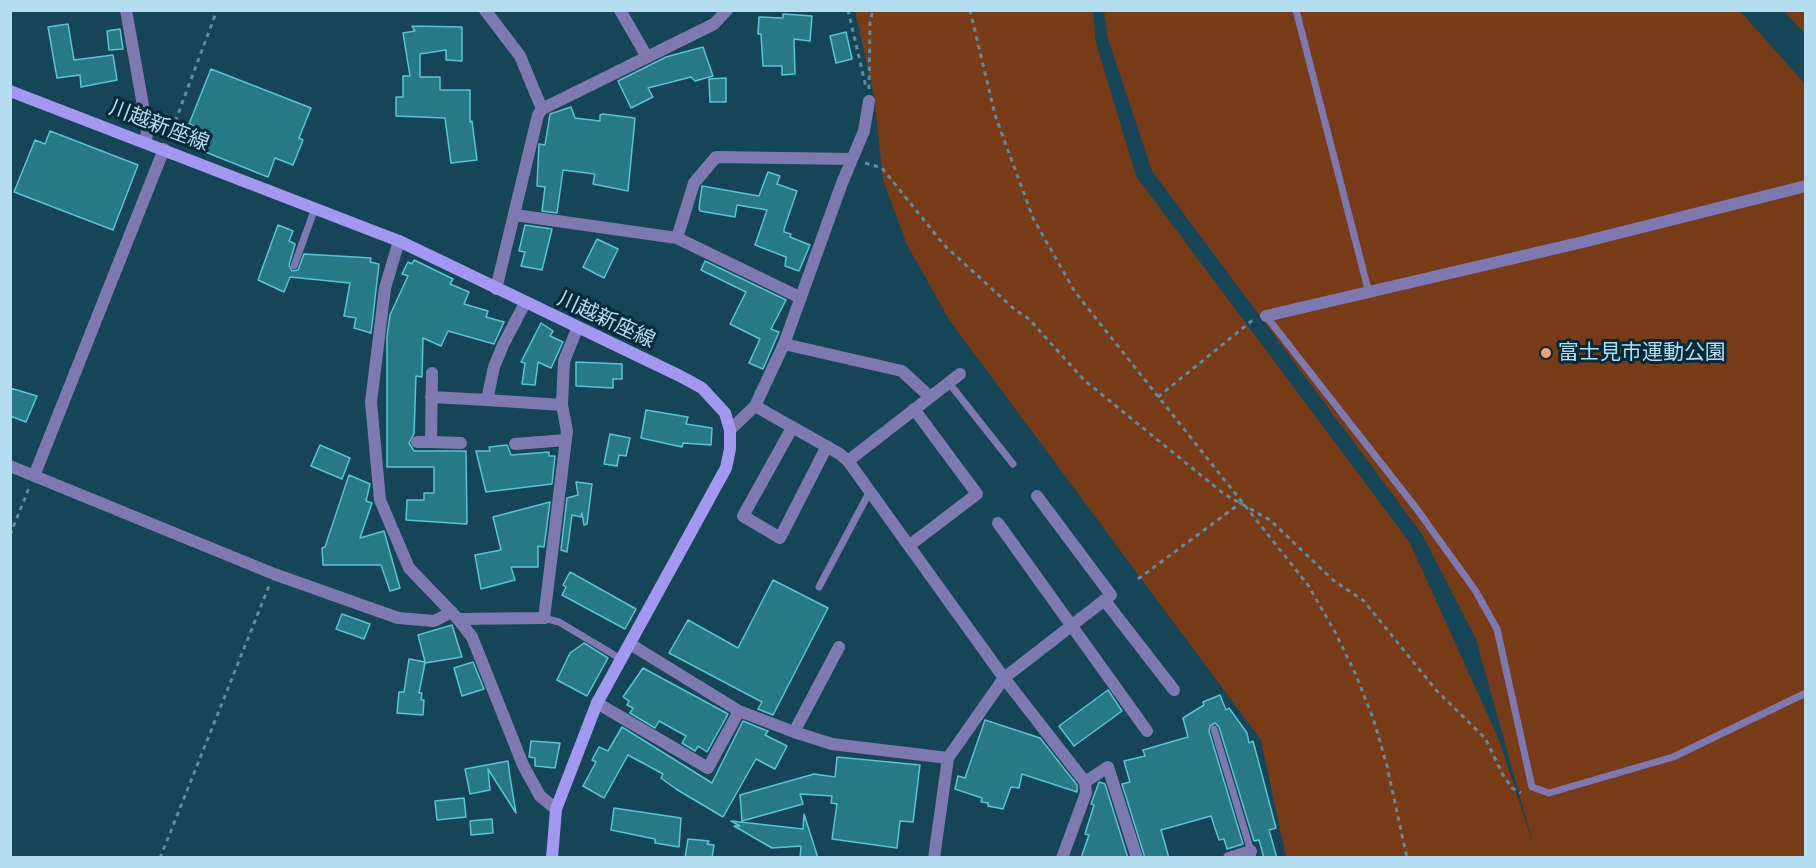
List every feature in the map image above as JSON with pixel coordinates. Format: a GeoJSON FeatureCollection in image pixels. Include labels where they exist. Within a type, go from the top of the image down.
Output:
{"type":"FeatureCollection","features":[{"type":"Feature","properties":{"kind":"main road","name":"川越新座線"},"geometry":{"type":"LineString","coordinates":[[10,91],[399,241],[702,388],[725,413],[730,430]]}},
{"type":"Feature","properties":{"kind":"main road"},"geometry":{"type":"LineString","coordinates":[[552,858],[556,809],[597,703],[716,490],[726,468],[730,449],[730,430]]}},
{"type":"Feature","properties":{"kind":"street"},"geometry":{"type":"LineString","coordinates":[[126,10],[147,128],[146,142]]}},
{"type":"Feature","properties":{"kind":"street"},"geometry":{"type":"LineString","coordinates":[[485,10],[520,56],[542,109]]}},
{"type":"Feature","properties":{"kind":"street"},"geometry":{"type":"LineString","coordinates":[[620,10],[647,57]]}},
{"type":"Feature","properties":{"kind":"street"},"geometry":{"type":"LineString","coordinates":[[496,289],[538,115],[542,109],[714,24],[727,10]]}},
{"type":"Feature","properties":{"kind":"street"},"geometry":{"type":"LineString","coordinates":[[730,430],[755,406],[784,344],[864,131],[869,101]]}},
{"type":"Feature","properties":{"kind":"street"},"geometry":{"type":"LineString","coordinates":[[34,476],[164,149]]}},
{"type":"Feature","properties":{"kind":"street"},"geometry":{"type":"LineString","coordinates":[[677,238],[694,183],[716,157],[852,159]]}},
{"type":"Feature","properties":{"kind":"street"},"geometry":{"type":"LineString","coordinates":[[1266,316],[1369,294],[1806,186]]}},
{"type":"Feature","properties":{"kind":"street"},"geometry":{"type":"LineString","coordinates":[[515,215],[677,238],[801,298]]}},
{"type":"Feature","properties":{"kind":"street"},"geometry":{"type":"LineString","coordinates":[[399,241],[385,288],[371,402],[381,500],[409,568],[455,615],[472,637],[523,765],[540,795],[556,809]]}},
{"type":"Feature","properties":{"kind":"street"},"geometry":{"type":"LineString","coordinates":[[488,400],[499,356],[525,303]]}},
{"type":"Feature","properties":{"kind":"street"},"geometry":{"type":"LineString","coordinates":[[10,466],[274,574],[398,618],[434,621],[455,615],[544,618],[566,440],[562,405],[564,361],[577,329]]}},
{"type":"Feature","properties":{"kind":"street"},"geometry":{"type":"LineString","coordinates":[[784,344],[902,370],[930,398]]}},
{"type":"Feature","properties":{"kind":"street"},"geometry":{"type":"LineString","coordinates":[[431,442],[432,373]]}},
{"type":"Feature","properties":{"kind":"street"},"geometry":{"type":"LineString","coordinates":[[848,461],[960,374]]}},
{"type":"Feature","properties":{"kind":"street"},"geometry":{"type":"LineString","coordinates":[[431,397],[562,405]]}},
{"type":"Feature","properties":{"kind":"street"},"geometry":{"type":"LineString","coordinates":[[755,406],[848,461],[1004,678],[1085,782],[1086,793],[1062,858]]}},
{"type":"Feature","properties":{"kind":"street"},"geometry":{"type":"LineString","coordinates":[[910,545],[977,494],[915,409]]}},
{"type":"Feature","properties":{"kind":"street"},"geometry":{"type":"LineString","coordinates":[[792,428],[743,516],[780,538],[826,448]]}},
{"type":"Feature","properties":{"kind":"street"},"geometry":{"type":"LineString","coordinates":[[515,444],[566,440]]}},
{"type":"Feature","properties":{"kind":"street"},"geometry":{"type":"LineString","coordinates":[[417,442],[461,443]]}},
{"type":"Feature","properties":{"kind":"street"},"geometry":{"type":"LineString","coordinates":[[934,858],[948,758],[1004,678],[1112,595],[1037,496]]}},
{"type":"Feature","properties":{"kind":"street"},"geometry":{"type":"LineString","coordinates":[[998,523],[1147,731]]}},
{"type":"Feature","properties":{"kind":"street"},"geometry":{"type":"LineString","coordinates":[[1105,601],[1174,690]]}},
{"type":"Feature","properties":{"kind":"street"},"geometry":{"type":"LineString","coordinates":[[630,644],[739,711],[794,732],[832,744],[948,758]]}},
{"type":"Feature","properties":{"kind":"street"},"geometry":{"type":"LineString","coordinates":[[794,732],[839,646]]}},
{"type":"Feature","properties":{"kind":"street"},"geometry":{"type":"LineString","coordinates":[[597,703],[708,768],[739,711]]}},
{"type":"Feature","properties":{"kind":"street"},"geometry":{"type":"LineString","coordinates":[[1085,782],[1108,767],[1137,858]]}},
{"type":"Feature","properties":{"kind":"street"},"geometry":{"type":"LineString","coordinates":[[1229,858],[1252,854]]}},
{"type":"Feature","properties":{"kind":"lane"},"geometry":{"type":"LineString","coordinates":[[1296,10],[1369,294]]}},
{"type":"Feature","properties":{"kind":"lane"},"geometry":{"type":"LineString","coordinates":[[294,266],[315,208]]}},
{"type":"Feature","properties":{"kind":"lane"},"geometry":{"type":"LineString","coordinates":[[1266,316],[1416,508],[1476,590],[1497,629],[1532,787],[1549,793],[1673,757],[1806,693]]}},
{"type":"Feature","properties":{"kind":"lane"},"geometry":{"type":"LineString","coordinates":[[949,383],[1013,464]]}},
{"type":"Feature","properties":{"kind":"lane"},"geometry":{"type":"LineString","coordinates":[[819,587],[870,491]]}},
{"type":"Feature","properties":{"kind":"lane"},"geometry":{"type":"LineString","coordinates":[[544,618],[559,622],[621,659]]}},
{"type":"Feature","properties":{"kind":"lane"},"geometry":{"type":"LineString","coordinates":[[1214,729],[1252,854]]}},
{"type":"Feature","properties":{"kind":"path"},"geometry":{"type":"LineString","coordinates":[[164,149],[217,10]]}},
{"type":"Feature","properties":{"kind":"path"},"geometry":{"type":"LineString","coordinates":[[848,10],[869,101]]}},
{"type":"Feature","properties":{"kind":"path"},"geometry":{"type":"LineString","coordinates":[[869,101],[870,22],[873,10]]}},
{"type":"Feature","properties":{"kind":"path"},"geometry":{"type":"LineString","coordinates":[[970,10],[995,115],[1033,218],[1075,292],[1308,585],[1335,632],[1356,675],[1387,766],[1407,858]]}},
{"type":"Feature","properties":{"kind":"path"},"geometry":{"type":"LineString","coordinates":[[852,159],[882,168],[944,245],[1014,309],[1029,319],[1084,380],[1171,448],[1196,473],[1224,494],[1242,502],[1270,520],[1334,580],[1365,601],[1436,690],[1485,738],[1512,788],[1526,795],[1549,793]]}},
{"type":"Feature","properties":{"kind":"path"},"geometry":{"type":"LineString","coordinates":[[1158,397],[1252,320]]}},
{"type":"Feature","properties":{"kind":"path"},"geometry":{"type":"LineString","coordinates":[[10,536],[34,476]]}},
{"type":"Feature","properties":{"kind":"path"},"geometry":{"type":"LineString","coordinates":[[1138,579],[1242,502]]}},
{"type":"Feature","properties":{"kind":"path"},"geometry":{"type":"LineString","coordinates":[[160,858],[274,574]]}},
{"type":"Feature","properties":{"kind":"shaded area","name":"富士見市運動公園"},"geometry":{"type":"Polygon","coordinates":[[[855,11],[1093,11],[1096,43],[1136,176],[1410,543],[1499,740],[1534,847],[1476,639],[1422,534],[1152,171],[1108,39],[1104,11],[1740,11],[1805,84],[1805,857],[1286,857],[1261,740],[950,321],[907,245],[883,180],[874,95],[855,11]]]}},
{"type":"Feature","properties":{"kind":"shaded area"},"geometry":{"type":"Polygon","coordinates":[[[1784,11],[1805,11],[1805,34],[1784,11]]]}},
{"type":"Feature","properties":{"kind":"building"},"geometry":{"type":"Polygon","coordinates":[[[783,14],[812,16],[810,41],[794,39],[795,74],[782,75],[782,66],[763,66],[761,34],[758,34],[759,17],[783,18],[783,14]]]}},
{"type":"Feature","properties":{"kind":"building"},"geometry":{"type":"Polygon","coordinates":[[[68,24],[74,60],[113,55],[117,80],[81,87],[80,75],[57,78],[48,27],[68,24]]]}},
{"type":"Feature","properties":{"kind":"building"},"geometry":{"type":"Polygon","coordinates":[[[412,26],[462,27],[462,61],[446,60],[446,50],[420,54],[420,77],[440,77],[440,90],[470,90],[470,122],[472,121],[477,160],[451,163],[445,118],[396,116],[396,97],[403,97],[403,76],[410,76],[403,33],[415,31],[412,26]]]}},
{"type":"Feature","properties":{"kind":"building"},"geometry":{"type":"Polygon","coordinates":[[[120,29],[123,49],[109,50],[107,31],[120,29]]]}},
{"type":"Feature","properties":{"kind":"building"},"geometry":{"type":"Polygon","coordinates":[[[846,32],[852,59],[836,63],[830,36],[846,32]]]}},
{"type":"Feature","properties":{"kind":"building"},"geometry":{"type":"Polygon","coordinates":[[[703,47],[713,76],[695,81],[691,77],[648,88],[653,97],[631,108],[618,81],[666,57],[703,47]]]}},
{"type":"Feature","properties":{"kind":"building"},"geometry":{"type":"Polygon","coordinates":[[[211,69],[311,108],[299,138],[303,140],[293,165],[275,158],[268,177],[188,145],[196,127],[189,124],[211,69]]]}},
{"type":"Feature","properties":{"kind":"building"},"geometry":{"type":"Polygon","coordinates":[[[726,78],[726,102],[710,102],[709,79],[726,78]]]}},
{"type":"Feature","properties":{"kind":"building"},"geometry":{"type":"Polygon","coordinates":[[[571,107],[575,118],[600,121],[600,115],[603,114],[635,118],[628,191],[593,184],[595,174],[563,170],[557,213],[542,211],[545,187],[537,186],[539,144],[545,145],[550,114],[571,107]]]}},
{"type":"Feature","properties":{"kind":"building"},"geometry":{"type":"Polygon","coordinates":[[[50,131],[138,165],[113,230],[14,192],[35,140],[45,144],[50,131]]]}},
{"type":"Feature","properties":{"kind":"building"},"geometry":{"type":"Polygon","coordinates":[[[768,172],[780,176],[777,184],[797,191],[784,232],[810,245],[799,271],[785,266],[786,257],[755,245],[767,210],[737,205],[735,217],[700,211],[699,208],[702,186],[759,196],[768,172]]]}},
{"type":"Feature","properties":{"kind":"building"},"geometry":{"type":"Polygon","coordinates":[[[278,225],[293,231],[289,241],[295,244],[289,265],[292,271],[298,270],[304,254],[371,258],[370,262],[379,264],[371,333],[354,328],[356,318],[344,316],[350,283],[290,277],[284,292],[258,280],[278,225]]]}},
{"type":"Feature","properties":{"kind":"building"},"geometry":{"type":"Polygon","coordinates":[[[525,225],[552,229],[542,270],[521,266],[525,252],[519,251],[525,225]]]}},
{"type":"Feature","properties":{"kind":"building"},"geometry":{"type":"Polygon","coordinates":[[[597,239],[618,249],[604,278],[583,267],[597,239]]]}},
{"type":"Feature","properties":{"kind":"building"},"geometry":{"type":"Polygon","coordinates":[[[414,260],[453,279],[450,284],[469,292],[464,304],[488,311],[486,317],[504,322],[494,344],[448,331],[441,346],[423,338],[422,377],[416,376],[414,434],[409,443],[414,451],[466,451],[467,524],[406,520],[407,500],[424,500],[424,493],[434,493],[434,467],[387,467],[387,336],[390,315],[408,276],[402,274],[408,262],[412,264],[414,260]]]}},
{"type":"Feature","properties":{"kind":"building"},"geometry":{"type":"Polygon","coordinates":[[[705,261],[786,300],[771,329],[779,332],[763,369],[749,363],[760,339],[730,324],[746,292],[701,270],[705,261]]]}},
{"type":"Feature","properties":{"kind":"building"},"geometry":{"type":"Polygon","coordinates":[[[541,323],[553,331],[550,336],[563,342],[551,368],[538,362],[535,385],[522,384],[525,363],[521,362],[541,323]]]}},
{"type":"Feature","properties":{"kind":"building"},"geometry":{"type":"Polygon","coordinates":[[[576,362],[622,364],[622,379],[613,379],[613,388],[576,386],[576,362]]]}},
{"type":"Feature","properties":{"kind":"building"},"geometry":{"type":"Polygon","coordinates":[[[10,388],[37,396],[26,422],[10,416],[10,388]]]}},
{"type":"Feature","properties":{"kind":"building"},"geometry":{"type":"Polygon","coordinates":[[[646,410],[688,417],[686,424],[712,428],[711,445],[683,443],[682,447],[641,438],[646,410]]]}},
{"type":"Feature","properties":{"kind":"building"},"geometry":{"type":"Polygon","coordinates":[[[610,434],[630,438],[626,456],[619,455],[617,466],[604,464],[610,434]]]}},
{"type":"Feature","properties":{"kind":"building"},"geometry":{"type":"Polygon","coordinates":[[[320,445],[350,458],[342,479],[311,466],[320,445]]]}},
{"type":"Feature","properties":{"kind":"building"},"geometry":{"type":"Polygon","coordinates":[[[507,445],[511,455],[549,452],[549,456],[555,456],[552,484],[486,492],[476,451],[490,451],[489,447],[507,445]]]}},
{"type":"Feature","properties":{"kind":"building"},"geometry":{"type":"Polygon","coordinates":[[[349,475],[370,484],[366,501],[372,503],[360,538],[384,531],[400,588],[390,591],[381,565],[323,565],[322,548],[325,547],[349,475]]]}},
{"type":"Feature","properties":{"kind":"building"},"geometry":{"type":"Polygon","coordinates":[[[576,482],[592,484],[587,524],[584,525],[582,513],[581,517],[572,515],[567,552],[561,550],[567,498],[578,495],[576,482]]]}},
{"type":"Feature","properties":{"kind":"building"},"geometry":{"type":"Polygon","coordinates":[[[550,502],[544,547],[538,546],[538,567],[511,567],[515,580],[481,589],[475,555],[501,550],[493,517],[550,502]]]}},
{"type":"Feature","properties":{"kind":"building"},"geometry":{"type":"Polygon","coordinates":[[[570,572],[636,609],[625,629],[562,595],[566,587],[563,585],[570,572]]]}},
{"type":"Feature","properties":{"kind":"building"},"geometry":{"type":"Polygon","coordinates":[[[773,580],[828,608],[773,715],[758,709],[762,702],[669,653],[688,620],[738,648],[773,580]]]}},
{"type":"Feature","properties":{"kind":"building"},"geometry":{"type":"Polygon","coordinates":[[[342,614],[370,624],[364,639],[336,629],[342,614]]]}},
{"type":"Feature","properties":{"kind":"building"},"geometry":{"type":"Polygon","coordinates":[[[452,625],[462,657],[425,663],[419,693],[422,693],[421,700],[424,700],[423,715],[397,713],[399,692],[404,692],[409,659],[425,662],[418,635],[452,625]]]}},
{"type":"Feature","properties":{"kind":"building"},"geometry":{"type":"Polygon","coordinates":[[[584,643],[608,658],[587,696],[557,680],[570,653],[584,643]]]}},
{"type":"Feature","properties":{"kind":"building"},"geometry":{"type":"Polygon","coordinates":[[[473,662],[484,689],[462,696],[454,668],[473,662]]]}},
{"type":"Feature","properties":{"kind":"building"},"geometry":{"type":"Polygon","coordinates":[[[643,668],[728,714],[707,752],[698,746],[695,751],[682,743],[686,736],[659,721],[655,728],[630,713],[633,708],[627,705],[629,701],[623,697],[643,668]]]}},
{"type":"Feature","properties":{"kind":"building"},"geometry":{"type":"Polygon","coordinates":[[[1108,690],[1122,711],[1074,746],[1059,726],[1108,690]]]}},
{"type":"Feature","properties":{"kind":"building"},"geometry":{"type":"Polygon","coordinates":[[[1220,695],[1226,710],[1229,708],[1247,733],[1249,743],[1253,741],[1276,828],[1269,830],[1277,858],[1264,858],[1259,840],[1254,841],[1219,727],[1215,723],[1210,726],[1209,731],[1243,844],[1227,849],[1224,839],[1219,840],[1211,816],[1161,830],[1169,858],[1145,858],[1122,784],[1130,782],[1124,761],[1145,756],[1143,750],[1188,737],[1183,718],[1204,705],[1203,702],[1220,695]]]}},
{"type":"Feature","properties":{"kind":"building"},"geometry":{"type":"Polygon","coordinates":[[[985,720],[1040,738],[1077,785],[1077,792],[1022,774],[1019,788],[1011,787],[1003,809],[988,806],[988,803],[981,802],[982,798],[955,789],[958,776],[965,778],[985,720]]]}},
{"type":"Feature","properties":{"kind":"building"},"geometry":{"type":"Polygon","coordinates":[[[743,721],[768,731],[765,735],[787,746],[775,769],[756,759],[723,817],[676,789],[661,778],[663,774],[628,755],[604,798],[583,786],[596,762],[592,760],[599,747],[608,751],[622,727],[712,783],[743,721]]]}},
{"type":"Feature","properties":{"kind":"building"},"geometry":{"type":"Polygon","coordinates":[[[531,741],[560,743],[555,768],[535,766],[535,758],[529,757],[531,741]]]}},
{"type":"Feature","properties":{"kind":"building"},"geometry":{"type":"Polygon","coordinates":[[[837,757],[920,765],[913,822],[900,821],[897,848],[832,839],[837,804],[831,803],[832,796],[800,794],[803,804],[742,821],[740,795],[814,774],[835,777],[837,757]]]}},
{"type":"Feature","properties":{"kind":"building"},"geometry":{"type":"Polygon","coordinates":[[[508,761],[516,813],[488,769],[490,790],[470,794],[465,769],[508,761]]]}},
{"type":"Feature","properties":{"kind":"building"},"geometry":{"type":"Polygon","coordinates":[[[1099,782],[1105,784],[1128,858],[1081,858],[1089,835],[1085,834],[1094,805],[1091,804],[1099,782]]]}},
{"type":"Feature","properties":{"kind":"building"},"geometry":{"type":"Polygon","coordinates":[[[464,798],[466,817],[437,820],[435,801],[464,798]]]}},
{"type":"Feature","properties":{"kind":"building"},"geometry":{"type":"Polygon","coordinates":[[[614,808],[681,818],[679,847],[655,843],[655,839],[611,830],[614,808]]]}},
{"type":"Feature","properties":{"kind":"building"},"geometry":{"type":"Polygon","coordinates":[[[804,814],[818,858],[800,858],[801,846],[772,848],[734,826],[740,826],[731,821],[803,829],[804,814]]]}},
{"type":"Feature","properties":{"kind":"building"},"geometry":{"type":"Polygon","coordinates":[[[492,819],[493,833],[471,835],[470,821],[492,819]]]}},
{"type":"Feature","properties":{"kind":"building"},"geometry":{"type":"Polygon","coordinates":[[[688,839],[709,841],[707,844],[714,845],[712,858],[685,858],[688,839]]]}},
{"type":"Feature","properties":{"kind":"place","name":"富士見市運動公園"},"geometry":{"type":"Point","coordinates":[1546,353]}}]}
